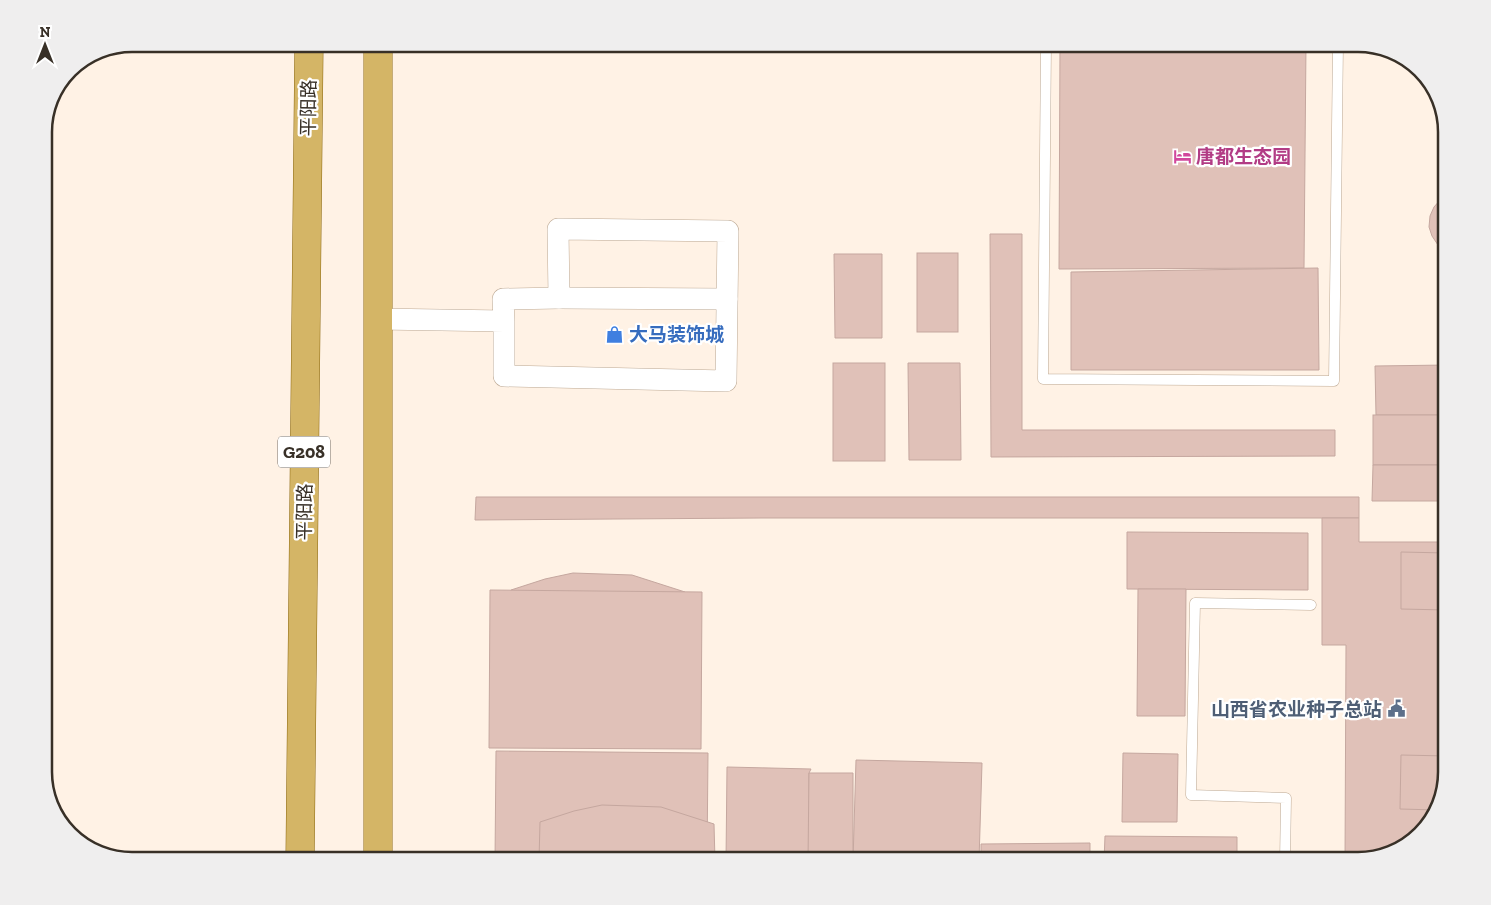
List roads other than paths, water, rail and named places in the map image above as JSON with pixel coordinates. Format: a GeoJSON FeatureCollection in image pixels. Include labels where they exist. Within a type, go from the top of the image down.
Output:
{"type":"FeatureCollection","features":[{"type":"Feature","properties":{"kind":"main road","name":"平阳路"},"geometry":{"type":"LineString","coordinates":[[300,852],[309,52]]}},
{"type":"Feature","properties":{"kind":"main road"},"geometry":{"type":"LineString","coordinates":[[378,52],[378,852]]}},
{"type":"Feature","properties":{"kind":"street"},"geometry":{"type":"LineString","coordinates":[[559,298],[558,229],[728,231],[726,381],[504,376],[503,299],[727,299]]}},
{"type":"Feature","properties":{"kind":"street"},"geometry":{"type":"LineString","coordinates":[[378,319],[504,321]]}},
{"type":"Feature","properties":{"kind":"lane"},"geometry":{"type":"LineString","coordinates":[[1046,52],[1043,379],[1334,381],[1338,52]]}},
{"type":"Feature","properties":{"kind":"lane"},"geometry":{"type":"LineString","coordinates":[[1285,852],[1286,798],[1190,796],[1195,603],[1311,605]]}},
{"type":"Feature","properties":{"kind":"place","name":"唐都生态园"},"geometry":{"type":"Point","coordinates":[1182,156]}},
{"type":"Feature","properties":{"kind":"place","name":"大马装饰城"},"geometry":{"type":"Point","coordinates":[615,334]}},
{"type":"Feature","properties":{"kind":"place","name":"山西省农业种子总站"},"geometry":{"type":"Point","coordinates":[1396,709]}}]}
